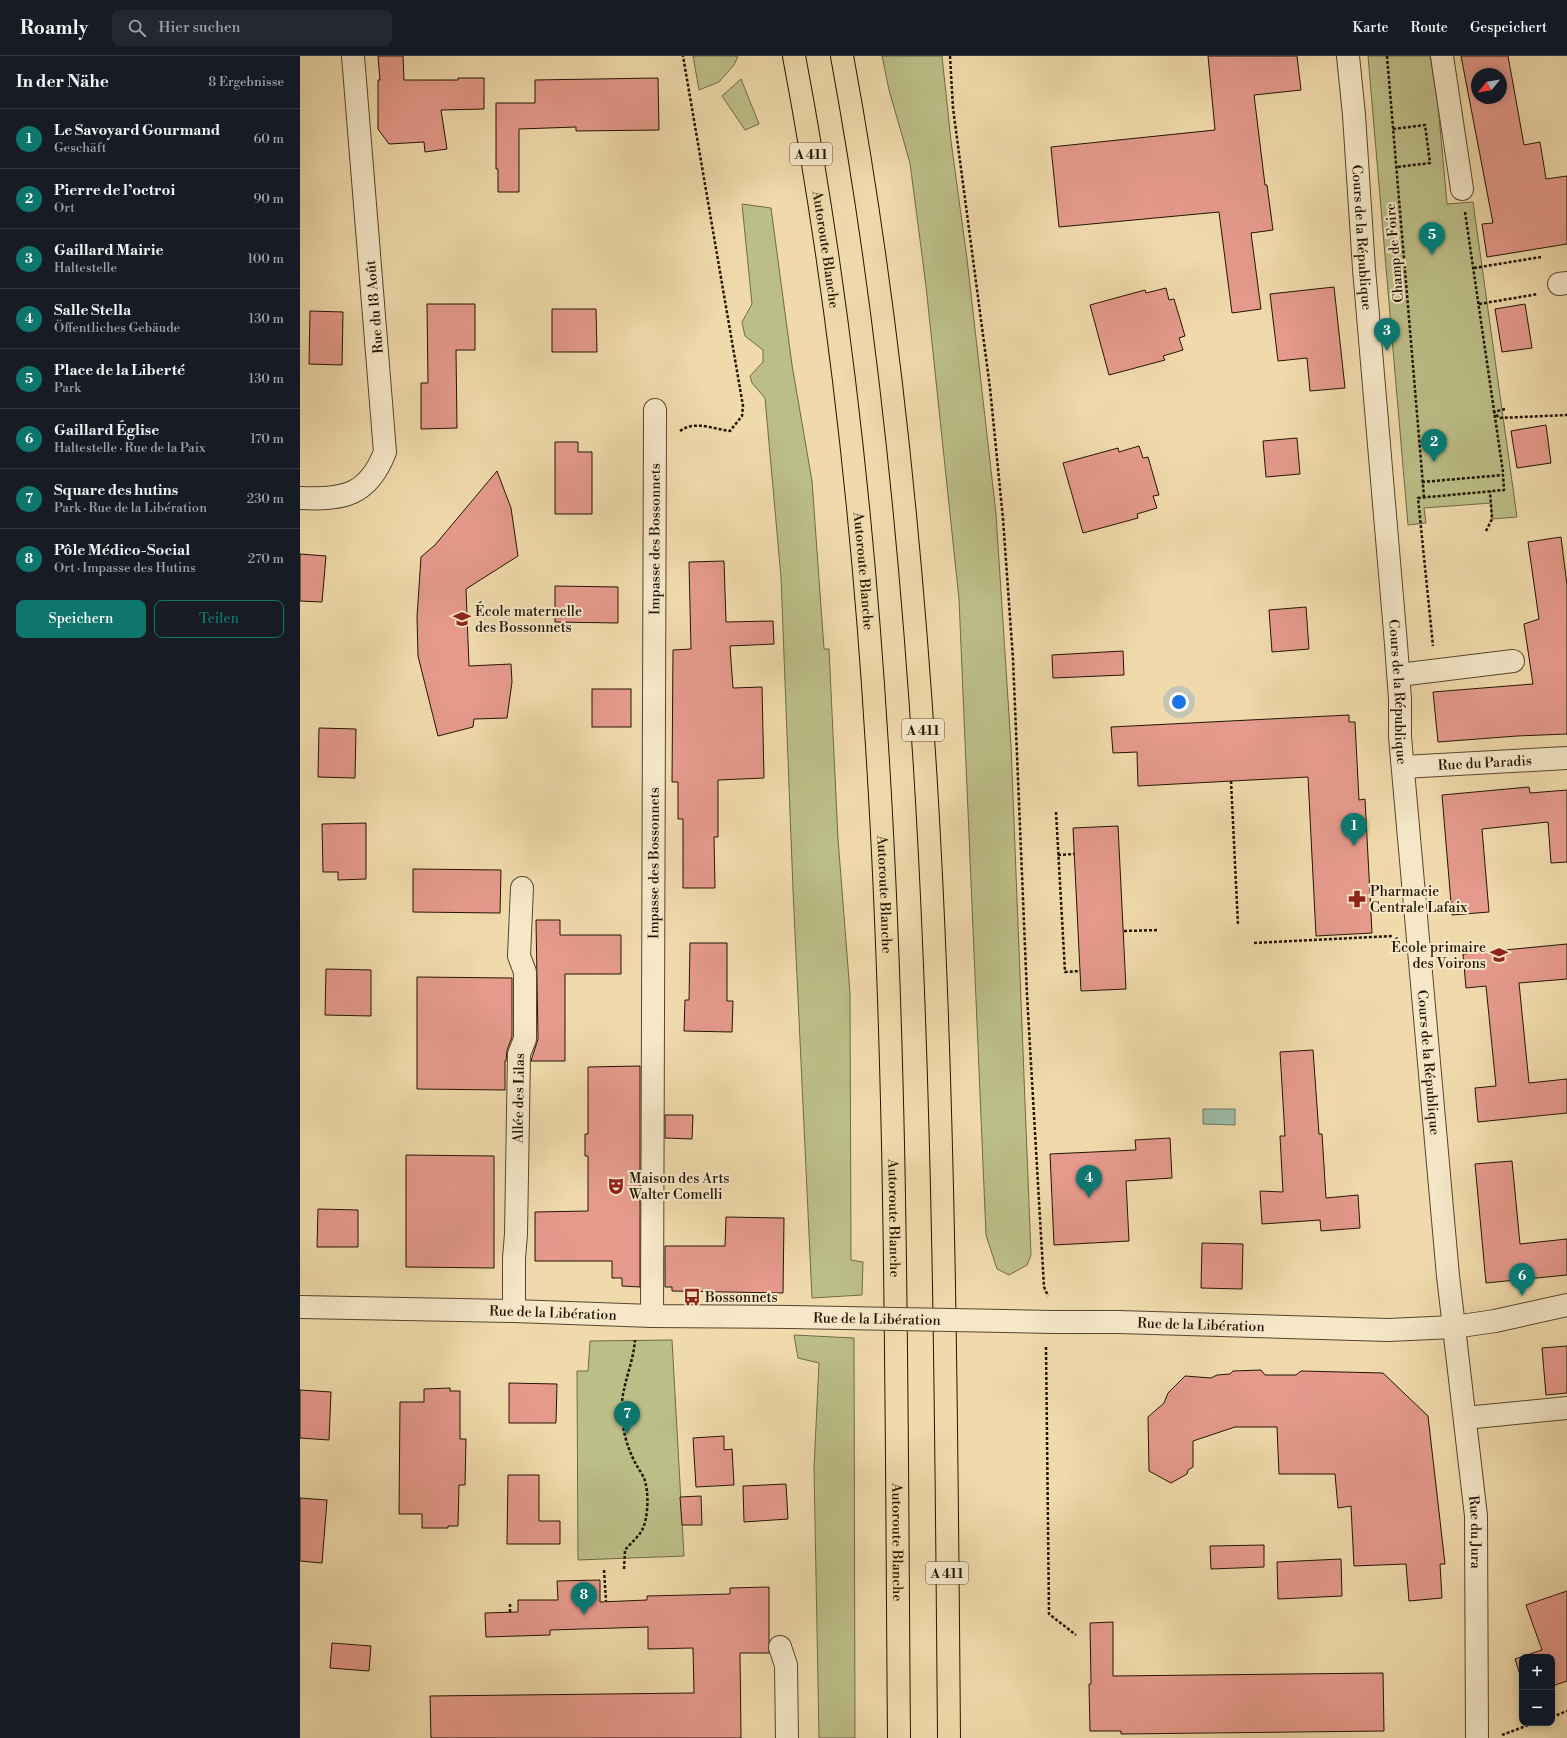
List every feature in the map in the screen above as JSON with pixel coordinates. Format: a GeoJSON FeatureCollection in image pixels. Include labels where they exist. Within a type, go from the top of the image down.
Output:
{"type":"FeatureCollection","features":[{"type":"Feature","properties":{"kind":"highway","name":"Autoroute Blanche"},"geometry":{"type":"LineString","coordinates":[[794,56],[827,252],[844,381],[866,590],[877,746],[886,903],[896,1268],[899,1738]]}},
{"type":"Feature","properties":{"kind":"highway","name":"A 411"},"geometry":{"type":"LineString","coordinates":[[842,56],[871,237],[901,472],[913,590],[925,766],[934,941],[942,1173],[949,1738]]}},
{"type":"Feature","properties":{"kind":"street","name":"Rue du 18 Août"},"geometry":{"type":"LineString","coordinates":[[300,498],[325,499],[351,494],[370,478],[381,462],[385,452],[353,56]]}},
{"type":"Feature","properties":{"kind":"street","name":"Cours de la République"},"geometry":{"type":"LineString","coordinates":[[1348,56],[1354,114],[1366,285],[1398,675],[1400,737],[1417,936],[1454,1327]]}},
{"type":"Feature","properties":{"kind":"street"},"geometry":{"type":"LineString","coordinates":[[1442,56],[1462,189]]}},
{"type":"Feature","properties":{"kind":"street","name":"Impasse des Bossonnets"},"geometry":{"type":"LineString","coordinates":[[643,1316],[655,418]]}},
{"type":"Feature","properties":{"kind":"street"},"geometry":{"type":"LineString","coordinates":[[1398,675],[1513,661]]}},
{"type":"Feature","properties":{"kind":"street","name":"Rue du Paradis"},"geometry":{"type":"LineString","coordinates":[[1403,767],[1567,758]]}},
{"type":"Feature","properties":{"kind":"street","name":"Allée des Lilas"},"geometry":{"type":"LineString","coordinates":[[514,1311],[519,1054],[525,1039],[525,972],[519,956],[522,888]]}},
{"type":"Feature","properties":{"kind":"street","name":"Rue de la Libération"},"geometry":{"type":"LineString","coordinates":[[300,1307],[514,1311],[643,1316],[1118,1322],[1388,1330],[1454,1327],[1495,1321],[1567,1305]]}},
{"type":"Feature","properties":{"kind":"street","name":"Rue du Jura"},"geometry":{"type":"LineString","coordinates":[[1454,1327],[1476,1516],[1477,1738]]}},
{"type":"Feature","properties":{"kind":"street"},"geometry":{"type":"LineString","coordinates":[[1464,1418],[1567,1408]]}},
{"type":"Feature","properties":{"kind":"street"},"geometry":{"type":"LineString","coordinates":[[780,1647],[786,1665],[787,1738]]}},
{"type":"Feature","properties":{"kind":"path"},"geometry":{"type":"LineString","coordinates":[[655,418],[666,425],[676,435],[682,429],[692,425],[730,431],[742,416],[743,406],[683,56]]}},
{"type":"Feature","properties":{"kind":"path"},"geometry":{"type":"LineString","coordinates":[[950,56],[953,108],[990,388],[1003,519],[1013,659],[1027,987],[1044,1287],[1047,1295],[1055,1304],[1055,1346],[1046,1345],[1049,1614],[1076,1635]]}},
{"type":"Feature","properties":{"kind":"path","name":"Champ de Foire"},"geometry":{"type":"LineString","coordinates":[[1387,56],[1424,497]]}},
{"type":"Feature","properties":{"kind":"path"},"geometry":{"type":"LineString","coordinates":[[1393,129],[1425,125],[1430,163],[1397,167]]}},
{"type":"Feature","properties":{"kind":"path"},"geometry":{"type":"LineString","coordinates":[[1462,189],[1503,472]]}},
{"type":"Feature","properties":{"kind":"path"},"geometry":{"type":"LineString","coordinates":[[1474,268],[1541,257]]}},
{"type":"Feature","properties":{"kind":"path"},"geometry":{"type":"LineString","coordinates":[[1479,304],[1557,287]]}},
{"type":"Feature","properties":{"kind":"path"},"geometry":{"type":"LineString","coordinates":[[1494,412],[1505,409]]}},
{"type":"Feature","properties":{"kind":"path"},"geometry":{"type":"LineString","coordinates":[[1494,412],[1499,418],[1567,415]]}},
{"type":"Feature","properties":{"kind":"path"},"geometry":{"type":"LineString","coordinates":[[1422,482],[1503,474],[1504,490],[1418,498],[1435,670]]}},
{"type":"Feature","properties":{"kind":"path"},"geometry":{"type":"LineString","coordinates":[[1486,530],[1492,519],[1490,491]]}},
{"type":"Feature","properties":{"kind":"path"},"geometry":{"type":"LineString","coordinates":[[1231,781],[1238,925]]}},
{"type":"Feature","properties":{"kind":"path"},"geometry":{"type":"LineString","coordinates":[[1056,812],[1065,972],[1080,971]]}},
{"type":"Feature","properties":{"kind":"path"},"geometry":{"type":"LineString","coordinates":[[1058,855],[1074,854]]}},
{"type":"Feature","properties":{"kind":"path"},"geometry":{"type":"LineString","coordinates":[[1124,931],[1159,930]]}},
{"type":"Feature","properties":{"kind":"path"},"geometry":{"type":"LineString","coordinates":[[1254,943],[1417,936]]}},
{"type":"Feature","properties":{"kind":"path"},"geometry":{"type":"LineString","coordinates":[[624,1569],[625,1550],[644,1527],[648,1495],[644,1479],[628,1444],[622,1417],[624,1386],[634,1356],[643,1316]]}},
{"type":"Feature","properties":{"kind":"path"},"geometry":{"type":"LineString","coordinates":[[604,1570],[606,1602]]}},
{"type":"Feature","properties":{"kind":"path"},"geometry":{"type":"LineString","coordinates":[[510,1603],[510,1612]]}},
{"type":"Feature","properties":{"kind":"path"},"geometry":{"type":"LineString","coordinates":[[1555,1715],[1567,1711]]}},
{"type":"Feature","properties":{"kind":"green space"},"geometry":{"type":"Polygon","coordinates":[[[693,56],[738,56],[734,65],[719,82],[699,90],[693,56]]]}},
{"type":"Feature","properties":{"kind":"green space"},"geometry":{"type":"Polygon","coordinates":[[[882,56],[942,56],[996,514],[1011,746],[1031,1255],[1027,1265],[1009,1275],[997,1269],[986,1235],[959,599],[926,286],[910,163],[889,90],[882,56]]]}},
{"type":"Feature","properties":{"kind":"green space"},"geometry":{"type":"Polygon","coordinates":[[[1368,56],[1430,56],[1438,105],[1447,204],[1473,202],[1517,517],[1492,519],[1491,503],[1424,508],[1426,523],[1408,525],[1368,56]]]}},
{"type":"Feature","properties":{"kind":"green space"},"geometry":{"type":"Polygon","coordinates":[[[741,79],[759,124],[745,130],[722,96],[741,79]]]}},
{"type":"Feature","properties":{"kind":"green space"},"geometry":{"type":"Polygon","coordinates":[[[742,204],[771,208],[792,365],[812,481],[824,649],[829,649],[838,839],[850,993],[851,1260],[863,1262],[862,1295],[812,1298],[793,890],[781,577],[765,398],[752,383],[750,376],[763,362],[763,350],[745,336],[742,322],[752,304],[742,204]]]}},
{"type":"Feature","properties":{"kind":"green space"},"geometry":{"type":"Polygon","coordinates":[[[794,1335],[854,1338],[855,1738],[819,1738],[814,1467],[819,1363],[798,1358],[794,1335]]]}},
{"type":"Feature","properties":{"kind":"green space"},"geometry":{"type":"Polygon","coordinates":[[[672,1340],[684,1556],[578,1560],[577,1371],[588,1371],[590,1341],[672,1340]]]}},
{"type":"Feature","properties":{"kind":"shaded area"},"geometry":{"type":"Polygon","coordinates":[[[1203,1109],[1235,1109],[1235,1125],[1203,1124],[1203,1109]]]}},
{"type":"Feature","properties":{"kind":"building"},"geometry":{"type":"Polygon","coordinates":[[[378,56],[403,56],[404,80],[458,80],[458,78],[484,78],[484,109],[441,110],[447,149],[425,152],[424,142],[389,144],[378,129],[378,80],[380,80],[378,56]]]}},
{"type":"Feature","properties":{"kind":"building"},"geometry":{"type":"Polygon","coordinates":[[[1208,56],[1297,56],[1301,90],[1254,95],[1265,185],[1267,185],[1273,230],[1251,233],[1261,309],[1232,313],[1219,212],[1059,227],[1051,147],[1215,130],[1208,56]]]}},
{"type":"Feature","properties":{"kind":"building"},"geometry":{"type":"Polygon","coordinates":[[[1461,56],[1508,56],[1524,145],[1540,142],[1546,179],[1567,176],[1567,244],[1487,257],[1482,224],[1493,223],[1461,56]]]}},
{"type":"Feature","properties":{"kind":"building"},"geometry":{"type":"Polygon","coordinates":[[[658,78],[659,130],[576,131],[576,127],[519,129],[519,192],[498,192],[498,169],[496,169],[496,103],[535,103],[535,80],[658,78]]]}},
{"type":"Feature","properties":{"kind":"building"},"geometry":{"type":"Polygon","coordinates":[[[1334,287],[1345,388],[1310,391],[1307,358],[1278,361],[1270,294],[1334,287]]]}},
{"type":"Feature","properties":{"kind":"building"},"geometry":{"type":"Polygon","coordinates":[[[1166,288],[1169,300],[1174,299],[1185,336],[1179,338],[1183,350],[1163,356],[1165,360],[1109,375],[1090,305],[1145,290],[1146,293],[1166,288]]]}},
{"type":"Feature","properties":{"kind":"building"},"geometry":{"type":"Polygon","coordinates":[[[427,304],[475,304],[475,350],[456,350],[457,428],[421,429],[421,383],[428,383],[427,304]]]}},
{"type":"Feature","properties":{"kind":"building"},"geometry":{"type":"Polygon","coordinates":[[[1525,304],[1532,348],[1502,352],[1495,309],[1525,304]]]}},
{"type":"Feature","properties":{"kind":"building"},"geometry":{"type":"Polygon","coordinates":[[[552,309],[596,309],[597,352],[552,352],[552,309]]]}},
{"type":"Feature","properties":{"kind":"building"},"geometry":{"type":"Polygon","coordinates":[[[310,311],[343,312],[342,365],[309,364],[310,311]]]}},
{"type":"Feature","properties":{"kind":"building"},"geometry":{"type":"Polygon","coordinates":[[[1546,425],[1551,463],[1517,468],[1511,431],[1546,425]]]}},
{"type":"Feature","properties":{"kind":"building"},"geometry":{"type":"Polygon","coordinates":[[[1297,438],[1300,474],[1266,477],[1263,441],[1297,438]]]}},
{"type":"Feature","properties":{"kind":"building"},"geometry":{"type":"Polygon","coordinates":[[[555,442],[578,442],[578,452],[592,452],[592,514],[555,514],[555,442]]]}},
{"type":"Feature","properties":{"kind":"building"},"geometry":{"type":"Polygon","coordinates":[[[1139,446],[1143,458],[1148,457],[1159,495],[1153,496],[1157,508],[1137,514],[1138,518],[1083,533],[1063,463],[1118,448],[1119,452],[1139,446]]]}},
{"type":"Feature","properties":{"kind":"building"},"geometry":{"type":"Polygon","coordinates":[[[497,471],[511,508],[518,556],[466,589],[469,666],[511,664],[512,682],[507,718],[474,719],[473,727],[438,736],[418,656],[417,617],[421,557],[435,545],[497,471]]]}},
{"type":"Feature","properties":{"kind":"building"},"geometry":{"type":"Polygon","coordinates":[[[1561,537],[1567,585],[1567,734],[1438,742],[1433,692],[1533,684],[1524,624],[1539,619],[1528,542],[1561,537]]]}},
{"type":"Feature","properties":{"kind":"building"},"geometry":{"type":"Polygon","coordinates":[[[300,554],[326,556],[322,602],[300,601],[300,554]]]}},
{"type":"Feature","properties":{"kind":"building"},"geometry":{"type":"Polygon","coordinates":[[[724,561],[726,622],[773,621],[774,644],[730,646],[733,688],[762,687],[764,778],[718,780],[718,837],[714,837],[715,888],[683,888],[683,819],[678,819],[678,782],[672,782],[673,650],[691,649],[689,562],[724,561]]]}},
{"type":"Feature","properties":{"kind":"building"},"geometry":{"type":"Polygon","coordinates":[[[555,586],[618,587],[618,623],[555,622],[555,586]]]}},
{"type":"Feature","properties":{"kind":"building"},"geometry":{"type":"Polygon","coordinates":[[[1306,607],[1309,649],[1272,652],[1269,610],[1306,607]]]}},
{"type":"Feature","properties":{"kind":"building"},"geometry":{"type":"Polygon","coordinates":[[[1123,651],[1124,675],[1053,678],[1052,655],[1123,651]]]}},
{"type":"Feature","properties":{"kind":"building"},"geometry":{"type":"Polygon","coordinates":[[[592,689],[631,689],[631,727],[592,727],[592,689]]]}},
{"type":"Feature","properties":{"kind":"building"},"geometry":{"type":"Polygon","coordinates":[[[1349,715],[1349,722],[1355,722],[1359,800],[1365,799],[1372,933],[1316,936],[1308,777],[1138,786],[1137,752],[1113,753],[1111,727],[1349,715]]]}},
{"type":"Feature","properties":{"kind":"building"},"geometry":{"type":"Polygon","coordinates":[[[319,728],[356,729],[355,778],[318,777],[319,728]]]}},
{"type":"Feature","properties":{"kind":"building"},"geometry":{"type":"Polygon","coordinates":[[[1529,787],[1530,793],[1567,790],[1567,862],[1551,863],[1548,822],[1482,829],[1489,912],[1452,915],[1442,795],[1529,787]]]}},
{"type":"Feature","properties":{"kind":"building"},"geometry":{"type":"Polygon","coordinates":[[[366,823],[366,879],[338,880],[338,872],[323,872],[322,824],[366,823]]]}},
{"type":"Feature","properties":{"kind":"building"},"geometry":{"type":"Polygon","coordinates":[[[1118,826],[1126,989],[1081,991],[1073,828],[1118,826]]]}},
{"type":"Feature","properties":{"kind":"building"},"geometry":{"type":"Polygon","coordinates":[[[413,869],[501,870],[500,913],[413,912],[413,869]]]}},
{"type":"Feature","properties":{"kind":"building"},"geometry":{"type":"Polygon","coordinates":[[[536,920],[560,920],[560,935],[621,935],[621,974],[565,974],[565,1061],[531,1061],[538,1039],[536,920]]]}},
{"type":"Feature","properties":{"kind":"building"},"geometry":{"type":"Polygon","coordinates":[[[690,943],[727,943],[727,1001],[733,1001],[732,1032],[684,1031],[685,1000],[689,1000],[690,943]]]}},
{"type":"Feature","properties":{"kind":"building"},"geometry":{"type":"Polygon","coordinates":[[[1567,944],[1567,979],[1519,983],[1529,1083],[1567,1079],[1567,1113],[1478,1122],[1475,1088],[1496,1086],[1486,986],[1466,988],[1463,954],[1567,944]]]}},
{"type":"Feature","properties":{"kind":"building"},"geometry":{"type":"Polygon","coordinates":[[[326,969],[371,970],[371,1016],[325,1015],[326,969]]]}},
{"type":"Feature","properties":{"kind":"building"},"geometry":{"type":"Polygon","coordinates":[[[417,977],[512,978],[512,1037],[505,1061],[505,1090],[417,1089],[417,977]]]}},
{"type":"Feature","properties":{"kind":"building"},"geometry":{"type":"Polygon","coordinates":[[[1313,1050],[1319,1134],[1322,1134],[1326,1198],[1358,1195],[1360,1228],[1321,1231],[1320,1220],[1262,1224],[1260,1191],[1283,1192],[1280,1136],[1285,1136],[1280,1052],[1313,1050]]]}},
{"type":"Feature","properties":{"kind":"building","name":"Maison des Arts Walter Comelli"},"geometry":{"type":"Polygon","coordinates":[[[640,1066],[640,1287],[622,1286],[622,1278],[612,1278],[612,1261],[535,1261],[535,1212],[588,1211],[588,1156],[585,1156],[585,1134],[588,1134],[588,1067],[640,1066]]]}},
{"type":"Feature","properties":{"kind":"building"},"geometry":{"type":"Polygon","coordinates":[[[665,1115],[693,1115],[692,1139],[665,1138],[665,1115]]]}},
{"type":"Feature","properties":{"kind":"building"},"geometry":{"type":"Polygon","coordinates":[[[1170,1138],[1172,1178],[1126,1181],[1129,1241],[1054,1245],[1050,1154],[1136,1150],[1135,1140],[1170,1138]]]}},
{"type":"Feature","properties":{"kind":"building"},"geometry":{"type":"Polygon","coordinates":[[[406,1155],[494,1156],[494,1268],[406,1267],[406,1155]]]}},
{"type":"Feature","properties":{"kind":"building"},"geometry":{"type":"Polygon","coordinates":[[[1512,1161],[1520,1244],[1567,1239],[1567,1275],[1486,1283],[1475,1164],[1512,1161]]]}},
{"type":"Feature","properties":{"kind":"building"},"geometry":{"type":"Polygon","coordinates":[[[318,1209],[358,1210],[358,1247],[317,1247],[318,1209]]]}},
{"type":"Feature","properties":{"kind":"building"},"geometry":{"type":"Polygon","coordinates":[[[726,1217],[784,1218],[783,1293],[672,1291],[672,1287],[665,1287],[665,1246],[725,1246],[726,1217]]]}},
{"type":"Feature","properties":{"kind":"building"},"geometry":{"type":"Polygon","coordinates":[[[1202,1243],[1243,1244],[1242,1289],[1201,1288],[1202,1243]]]}},
{"type":"Feature","properties":{"kind":"building"},"geometry":{"type":"Polygon","coordinates":[[[1567,1346],[1567,1393],[1546,1395],[1542,1348],[1567,1346]]]}},
{"type":"Feature","properties":{"kind":"building"},"geometry":{"type":"Polygon","coordinates":[[[1261,1370],[1265,1375],[1296,1375],[1301,1371],[1383,1373],[1428,1416],[1445,1564],[1440,1564],[1442,1598],[1409,1601],[1406,1564],[1354,1566],[1351,1506],[1338,1508],[1335,1474],[1279,1474],[1277,1427],[1235,1427],[1193,1441],[1193,1467],[1188,1470],[1187,1474],[1171,1483],[1149,1471],[1148,1417],[1164,1403],[1168,1393],[1185,1376],[1211,1378],[1217,1375],[1230,1374],[1233,1371],[1261,1370]]]}},
{"type":"Feature","properties":{"kind":"building"},"geometry":{"type":"Polygon","coordinates":[[[509,1383],[557,1384],[556,1423],[509,1423],[509,1383]]]}},
{"type":"Feature","properties":{"kind":"building"},"geometry":{"type":"Polygon","coordinates":[[[450,1388],[450,1391],[460,1391],[460,1439],[466,1439],[465,1485],[459,1485],[458,1526],[448,1526],[448,1528],[422,1528],[422,1514],[399,1514],[400,1402],[424,1402],[424,1389],[450,1388]]]}},
{"type":"Feature","properties":{"kind":"building"},"geometry":{"type":"Polygon","coordinates":[[[300,1390],[331,1392],[329,1440],[300,1438],[300,1390]]]}},
{"type":"Feature","properties":{"kind":"building"},"geometry":{"type":"Polygon","coordinates":[[[724,1436],[724,1450],[732,1449],[734,1485],[696,1487],[693,1438],[724,1436]]]}},
{"type":"Feature","properties":{"kind":"building"},"geometry":{"type":"Polygon","coordinates":[[[508,1475],[539,1475],[539,1521],[560,1521],[560,1544],[507,1544],[508,1475]]]}},
{"type":"Feature","properties":{"kind":"building"},"geometry":{"type":"Polygon","coordinates":[[[786,1484],[788,1519],[744,1522],[743,1486],[786,1484]]]}},
{"type":"Feature","properties":{"kind":"building"},"geometry":{"type":"Polygon","coordinates":[[[701,1496],[702,1525],[682,1525],[680,1497],[701,1496]]]}},
{"type":"Feature","properties":{"kind":"building"},"geometry":{"type":"Polygon","coordinates":[[[300,1498],[327,1500],[322,1563],[300,1561],[300,1498]]]}},
{"type":"Feature","properties":{"kind":"building"},"geometry":{"type":"Polygon","coordinates":[[[1264,1545],[1264,1567],[1211,1569],[1210,1546],[1264,1545]]]}},
{"type":"Feature","properties":{"kind":"building"},"geometry":{"type":"Polygon","coordinates":[[[1341,1559],[1342,1596],[1278,1599],[1277,1562],[1341,1559]]]}},
{"type":"Feature","properties":{"kind":"building"},"geometry":{"type":"Polygon","coordinates":[[[600,1580],[600,1602],[647,1600],[647,1596],[730,1594],[730,1588],[769,1587],[769,1653],[740,1653],[741,1738],[431,1738],[430,1696],[694,1693],[693,1648],[648,1649],[648,1627],[550,1630],[550,1635],[486,1637],[485,1613],[518,1612],[518,1600],[558,1600],[557,1581],[600,1580]]]}},
{"type":"Feature","properties":{"kind":"building"},"geometry":{"type":"Polygon","coordinates":[[[1567,1591],[1567,1681],[1555,1685],[1555,1654],[1530,1654],[1542,1650],[1526,1605],[1567,1591]]]}},
{"type":"Feature","properties":{"kind":"building"},"geometry":{"type":"Polygon","coordinates":[[[1113,1622],[1113,1676],[1383,1673],[1384,1731],[1121,1734],[1121,1731],[1090,1731],[1090,1623],[1113,1622]]]}},
{"type":"Feature","properties":{"kind":"building"},"geometry":{"type":"Polygon","coordinates":[[[332,1643],[371,1646],[369,1671],[330,1668],[332,1643]]]}},
{"type":"Feature","properties":{"kind":"building"},"geometry":{"type":"Polygon","coordinates":[[[1519,1658],[1519,1672],[1515,1659],[1519,1658]]]}},
{"type":"Feature","properties":{"kind":"place","name":"Place de la Liberté"},"geometry":{"type":"Point","coordinates":[1432,255]}},
{"type":"Feature","properties":{"kind":"place","name":"Gaillard Mairie"},"geometry":{"type":"Point","coordinates":[1387,351]}},
{"type":"Feature","properties":{"kind":"place","name":"Pierre de l’octroi"},"geometry":{"type":"Point","coordinates":[1434,462]}},
{"type":"Feature","properties":{"kind":"place","name":"École maternelle des Bossonnets"},"geometry":{"type":"Point","coordinates":[462,619]}},
{"type":"Feature","properties":{"kind":"place","name":"Le Savoyard Gourmand"},"geometry":{"type":"Point","coordinates":[1354,846]}},
{"type":"Feature","properties":{"kind":"place","name":"Pharmacie Centrale Lafaix"},"geometry":{"type":"Point","coordinates":[1357,899]}},
{"type":"Feature","properties":{"kind":"place","name":"École primaire des Voirons"},"geometry":{"type":"Point","coordinates":[1499,955]}},
{"type":"Feature","properties":{"kind":"place","name":"Maison des Arts Walter Comelli"},"geometry":{"type":"Point","coordinates":[616,1186]}},
{"type":"Feature","properties":{"kind":"place","name":"Salle Stella"},"geometry":{"type":"Point","coordinates":[1089,1198]}},
{"type":"Feature","properties":{"kind":"place","name":"Gaillard Église"},"geometry":{"type":"Point","coordinates":[1522,1296]}},
{"type":"Feature","properties":{"kind":"place","name":"Bossonnets"},"geometry":{"type":"Point","coordinates":[692,1297]}},
{"type":"Feature","properties":{"kind":"place","name":"Square des hutins"},"geometry":{"type":"Point","coordinates":[627,1434]}},
{"type":"Feature","properties":{"kind":"place","name":"Pôle Médico-Social"},"geometry":{"type":"Point","coordinates":[584,1615]}}]}
